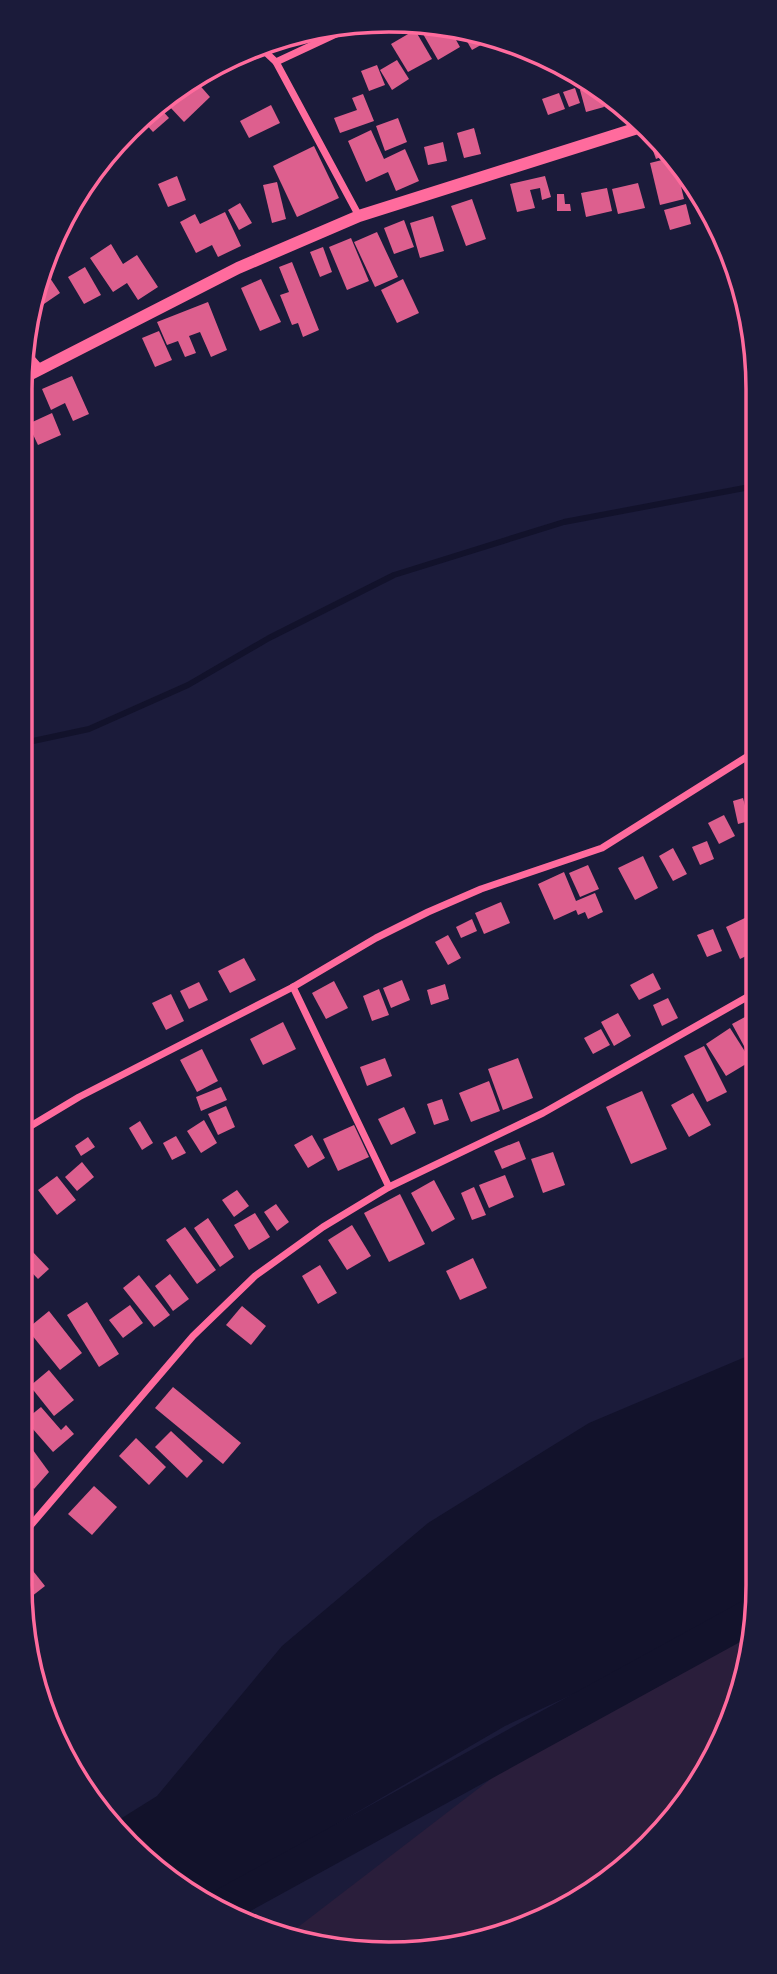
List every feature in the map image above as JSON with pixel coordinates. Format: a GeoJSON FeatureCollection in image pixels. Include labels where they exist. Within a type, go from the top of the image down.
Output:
{"type":"FeatureCollection","features":[{"type":"Feature","properties":{"kind":"street"},"geometry":{"type":"LineString","coordinates":[[276,62],[331,36]]}},
{"type":"Feature","properties":{"kind":"street"},"geometry":{"type":"LineString","coordinates":[[266,53],[276,62],[359,216]]}},
{"type":"Feature","properties":{"kind":"street"},"geometry":{"type":"LineString","coordinates":[[32,373],[238,268],[359,216],[634,129]]}},
{"type":"Feature","properties":{"kind":"street"},"geometry":{"type":"LineString","coordinates":[[33,360],[40,368]]}},
{"type":"Feature","properties":{"kind":"street"},"geometry":{"type":"LineString","coordinates":[[32,1125],[79,1097],[293,987],[376,938],[428,912],[481,889],[602,848],[746,757]]}},
{"type":"Feature","properties":{"kind":"street"},"geometry":{"type":"LineString","coordinates":[[293,987],[389,1187]]}},
{"type":"Feature","properties":{"kind":"street"},"geometry":{"type":"LineString","coordinates":[[32,1524],[193,1336],[255,1276],[323,1227],[389,1187],[543,1113],[746,998]]}},
{"type":"Feature","properties":{"kind":"shaded area"},"geometry":{"type":"Polygon","coordinates":[[[746,1357],[744,1615],[505,1726],[212,1896],[171,1869],[120,1821],[157,1796],[282,1646],[428,1523],[589,1423],[746,1357]]]}},
{"type":"Feature","properties":{"kind":"shaded area"},"geometry":{"type":"Polygon","coordinates":[[[741,1637],[727,1700],[698,1764],[657,1821],[624,1854],[587,1882],[525,1915],[458,1936],[412,1942],[365,1942],[295,1930],[582,1709],[741,1637]]]}},
{"type":"Feature","properties":{"kind":"building"},"geometry":{"type":"Polygon","coordinates":[[[412,32],[417,33],[432,59],[408,72],[391,44],[412,32]]]}},
{"type":"Feature","properties":{"kind":"building"},"geometry":{"type":"Polygon","coordinates":[[[423,33],[455,38],[460,47],[438,60],[423,33]]]}},
{"type":"Feature","properties":{"kind":"building"},"geometry":{"type":"Polygon","coordinates":[[[466,40],[482,44],[472,50],[466,40]]]}},
{"type":"Feature","properties":{"kind":"building"},"geometry":{"type":"Polygon","coordinates":[[[397,60],[409,79],[392,90],[380,70],[397,60]]]}},
{"type":"Feature","properties":{"kind":"building"},"geometry":{"type":"Polygon","coordinates":[[[377,65],[385,85],[369,91],[361,71],[377,65]]]}},
{"type":"Feature","properties":{"kind":"building"},"geometry":{"type":"Polygon","coordinates":[[[200,86],[210,97],[184,122],[169,106],[200,86]]]}},
{"type":"Feature","properties":{"kind":"building"},"geometry":{"type":"Polygon","coordinates":[[[575,88],[580,103],[569,107],[563,92],[575,88]]]}},
{"type":"Feature","properties":{"kind":"building"},"geometry":{"type":"Polygon","coordinates":[[[580,90],[603,103],[604,107],[586,112],[580,90]]]}},
{"type":"Feature","properties":{"kind":"building"},"geometry":{"type":"Polygon","coordinates":[[[559,93],[565,109],[548,115],[542,99],[559,93]]]}},
{"type":"Feature","properties":{"kind":"building"},"geometry":{"type":"Polygon","coordinates":[[[363,94],[374,121],[340,133],[334,118],[357,110],[352,98],[363,94]]]}},
{"type":"Feature","properties":{"kind":"building"},"geometry":{"type":"Polygon","coordinates":[[[271,105],[280,123],[249,138],[240,121],[271,105]]]}},
{"type":"Feature","properties":{"kind":"building"},"geometry":{"type":"Polygon","coordinates":[[[163,112],[169,118],[153,132],[147,126],[163,112]]]}},
{"type":"Feature","properties":{"kind":"building"},"geometry":{"type":"Polygon","coordinates":[[[398,118],[407,142],[385,151],[376,126],[398,118]]]}},
{"type":"Feature","properties":{"kind":"building"},"geometry":{"type":"Polygon","coordinates":[[[474,128],[481,154],[464,158],[457,133],[474,128]]]}},
{"type":"Feature","properties":{"kind":"building"},"geometry":{"type":"Polygon","coordinates":[[[371,130],[384,159],[405,149],[419,181],[396,191],[388,172],[366,182],[348,141],[371,130]]]}},
{"type":"Feature","properties":{"kind":"building"},"geometry":{"type":"Polygon","coordinates":[[[443,142],[447,161],[428,165],[424,147],[443,142]]]}},
{"type":"Feature","properties":{"kind":"building"},"geometry":{"type":"Polygon","coordinates":[[[314,146],[339,198],[297,217],[273,166],[314,146]]]}},
{"type":"Feature","properties":{"kind":"building"},"geometry":{"type":"Polygon","coordinates":[[[663,160],[680,183],[684,199],[660,205],[650,163],[663,160]]]}},
{"type":"Feature","properties":{"kind":"building"},"geometry":{"type":"Polygon","coordinates":[[[177,176],[186,200],[168,207],[158,184],[177,176]]]}},
{"type":"Feature","properties":{"kind":"building"},"geometry":{"type":"Polygon","coordinates":[[[545,176],[551,197],[542,200],[540,188],[530,190],[535,208],[517,212],[510,184],[545,176]]]}},
{"type":"Feature","properties":{"kind":"building"},"geometry":{"type":"Polygon","coordinates":[[[277,182],[286,219],[272,223],[263,185],[277,182]]]}},
{"type":"Feature","properties":{"kind":"building"},"geometry":{"type":"Polygon","coordinates":[[[638,183],[645,208],[618,214],[612,189],[638,183]]]}},
{"type":"Feature","properties":{"kind":"building"},"geometry":{"type":"Polygon","coordinates":[[[607,188],[612,211],[586,217],[581,193],[607,188]]]}},
{"type":"Feature","properties":{"kind":"building"},"geometry":{"type":"Polygon","coordinates":[[[557,194],[564,194],[565,204],[570,204],[571,211],[557,211],[557,194]]]}},
{"type":"Feature","properties":{"kind":"building"},"geometry":{"type":"Polygon","coordinates":[[[472,199],[486,239],[466,246],[451,206],[472,199]]]}},
{"type":"Feature","properties":{"kind":"building"},"geometry":{"type":"Polygon","coordinates":[[[240,203],[252,223],[239,230],[228,210],[240,203]]]}},
{"type":"Feature","properties":{"kind":"building"},"geometry":{"type":"Polygon","coordinates":[[[686,204],[691,224],[670,230],[664,210],[686,204]]]}},
{"type":"Feature","properties":{"kind":"building"},"geometry":{"type":"Polygon","coordinates":[[[225,212],[241,246],[218,257],[212,245],[196,253],[180,222],[195,214],[200,224],[225,212]]]}},
{"type":"Feature","properties":{"kind":"building"},"geometry":{"type":"Polygon","coordinates":[[[433,216],[444,251],[420,258],[410,223],[433,216]]]}},
{"type":"Feature","properties":{"kind":"building"},"geometry":{"type":"Polygon","coordinates":[[[404,220],[414,247],[394,254],[384,228],[404,220]]]}},
{"type":"Feature","properties":{"kind":"building"},"geometry":{"type":"Polygon","coordinates":[[[377,232],[398,277],[375,287],[354,242],[377,232]]]}},
{"type":"Feature","properties":{"kind":"building"},"geometry":{"type":"Polygon","coordinates":[[[351,238],[369,281],[347,290],[329,247],[351,238]]]}},
{"type":"Feature","properties":{"kind":"building"},"geometry":{"type":"Polygon","coordinates":[[[111,244],[123,264],[137,255],[158,287],[138,300],[127,283],[113,292],[90,258],[111,244]]]}},
{"type":"Feature","properties":{"kind":"building"},"geometry":{"type":"Polygon","coordinates":[[[323,247],[332,272],[320,277],[310,252],[323,247]]]}},
{"type":"Feature","properties":{"kind":"building"},"geometry":{"type":"Polygon","coordinates":[[[292,262],[319,330],[303,337],[298,323],[292,325],[280,295],[289,292],[279,267],[292,262]]]}},
{"type":"Feature","properties":{"kind":"building"},"geometry":{"type":"Polygon","coordinates":[[[85,267],[101,295],[84,304],[68,277],[85,267]]]}},
{"type":"Feature","properties":{"kind":"building"},"geometry":{"type":"Polygon","coordinates":[[[49,277],[60,293],[41,306],[49,277]]]}},
{"type":"Feature","properties":{"kind":"building"},"geometry":{"type":"Polygon","coordinates":[[[261,279],[281,322],[260,331],[241,288],[261,279]]]}},
{"type":"Feature","properties":{"kind":"building"},"geometry":{"type":"Polygon","coordinates":[[[403,279],[419,313],[397,323],[381,290],[403,279]]]}},
{"type":"Feature","properties":{"kind":"building"},"geometry":{"type":"Polygon","coordinates":[[[208,302],[227,350],[211,357],[200,332],[189,336],[196,353],[185,357],[178,341],[167,345],[157,322],[208,302]]]}},
{"type":"Feature","properties":{"kind":"building"},"geometry":{"type":"Polygon","coordinates":[[[159,331],[172,360],[155,367],[142,338],[159,331]]]}},
{"type":"Feature","properties":{"kind":"building"},"geometry":{"type":"Polygon","coordinates":[[[72,376],[89,414],[73,421],[65,403],[51,410],[42,389],[72,376]]]}},
{"type":"Feature","properties":{"kind":"building"},"geometry":{"type":"Polygon","coordinates":[[[52,413],[61,435],[38,445],[32,432],[32,422],[52,413]]]}},
{"type":"Feature","properties":{"kind":"building"},"geometry":{"type":"Polygon","coordinates":[[[743,798],[746,822],[738,824],[733,801],[743,798]]]}},
{"type":"Feature","properties":{"kind":"building"},"geometry":{"type":"Polygon","coordinates":[[[724,815],[735,836],[719,844],[708,823],[724,815]]]}},
{"type":"Feature","properties":{"kind":"building"},"geometry":{"type":"Polygon","coordinates":[[[707,841],[714,859],[700,865],[692,847],[707,841]]]}},
{"type":"Feature","properties":{"kind":"building"},"geometry":{"type":"Polygon","coordinates":[[[673,848],[687,874],[673,881],[659,856],[673,848]]]}},
{"type":"Feature","properties":{"kind":"building"},"geometry":{"type":"Polygon","coordinates":[[[643,856],[658,888],[635,900],[618,868],[643,856]]]}},
{"type":"Feature","properties":{"kind":"building"},"geometry":{"type":"Polygon","coordinates":[[[588,865],[599,889],[580,897],[569,873],[588,865]]]}},
{"type":"Feature","properties":{"kind":"building"},"geometry":{"type":"Polygon","coordinates":[[[564,872],[576,901],[595,893],[603,912],[588,919],[585,912],[578,915],[576,910],[554,920],[538,884],[564,872]]]}},
{"type":"Feature","properties":{"kind":"building"},"geometry":{"type":"Polygon","coordinates":[[[501,902],[510,923],[484,934],[475,913],[501,902]]]}},
{"type":"Feature","properties":{"kind":"building"},"geometry":{"type":"Polygon","coordinates":[[[746,917],[746,956],[740,959],[726,927],[746,917]]]}},
{"type":"Feature","properties":{"kind":"building"},"geometry":{"type":"Polygon","coordinates":[[[472,919],[477,931],[461,938],[456,927],[472,919]]]}},
{"type":"Feature","properties":{"kind":"building"},"geometry":{"type":"Polygon","coordinates":[[[713,929],[722,951],[707,957],[697,935],[713,929]]]}},
{"type":"Feature","properties":{"kind":"building"},"geometry":{"type":"Polygon","coordinates":[[[448,935],[461,958],[448,965],[435,942],[448,935]]]}},
{"type":"Feature","properties":{"kind":"building"},"geometry":{"type":"Polygon","coordinates":[[[244,958],[256,980],[230,993],[218,971],[244,958]]]}},
{"type":"Feature","properties":{"kind":"building"},"geometry":{"type":"Polygon","coordinates":[[[653,973],[661,989],[639,1000],[630,985],[653,973]]]}},
{"type":"Feature","properties":{"kind":"building"},"geometry":{"type":"Polygon","coordinates":[[[402,980],[410,1000],[391,1008],[383,988],[402,980]]]}},
{"type":"Feature","properties":{"kind":"building"},"geometry":{"type":"Polygon","coordinates":[[[334,981],[348,1008],[326,1019],[312,993],[334,981]]]}},
{"type":"Feature","properties":{"kind":"building"},"geometry":{"type":"Polygon","coordinates":[[[199,982],[208,1000],[189,1009],[180,991],[199,982]]]}},
{"type":"Feature","properties":{"kind":"building"},"geometry":{"type":"Polygon","coordinates":[[[445,984],[449,999],[431,1005],[427,990],[445,984]]]}},
{"type":"Feature","properties":{"kind":"building"},"geometry":{"type":"Polygon","coordinates":[[[379,989],[389,1015],[372,1021],[363,996],[379,989]]]}},
{"type":"Feature","properties":{"kind":"building"},"geometry":{"type":"Polygon","coordinates":[[[171,994],[184,1021],[166,1030],[152,1003],[171,994]]]}},
{"type":"Feature","properties":{"kind":"building"},"geometry":{"type":"Polygon","coordinates":[[[668,998],[678,1018],[662,1026],[653,1005],[668,998]]]}},
{"type":"Feature","properties":{"kind":"building"},"geometry":{"type":"Polygon","coordinates":[[[618,1013],[631,1036],[614,1046],[601,1022],[618,1013]]]}},
{"type":"Feature","properties":{"kind":"building"},"geometry":{"type":"Polygon","coordinates":[[[746,1016],[746,1050],[732,1024],[746,1016]]]}},
{"type":"Feature","properties":{"kind":"building"},"geometry":{"type":"Polygon","coordinates":[[[283,1022],[296,1049],[263,1065],[250,1039],[283,1022]]]}},
{"type":"Feature","properties":{"kind":"building"},"geometry":{"type":"Polygon","coordinates":[[[730,1028],[746,1053],[746,1064],[726,1076],[706,1044],[730,1028]]]}},
{"type":"Feature","properties":{"kind":"building"},"geometry":{"type":"Polygon","coordinates":[[[601,1029],[610,1045],[593,1054],[584,1038],[601,1029]]]}},
{"type":"Feature","properties":{"kind":"building"},"geometry":{"type":"Polygon","coordinates":[[[704,1046],[727,1092],[707,1102],[684,1056],[704,1046]]]}},
{"type":"Feature","properties":{"kind":"building"},"geometry":{"type":"Polygon","coordinates":[[[202,1049],[218,1081],[197,1092],[180,1060],[202,1049]]]}},
{"type":"Feature","properties":{"kind":"building"},"geometry":{"type":"Polygon","coordinates":[[[385,1058],[392,1076],[367,1086],[360,1067],[385,1058]]]}},
{"type":"Feature","properties":{"kind":"building"},"geometry":{"type":"Polygon","coordinates":[[[518,1058],[533,1098],[503,1110],[488,1069],[518,1058]]]}},
{"type":"Feature","properties":{"kind":"building"},"geometry":{"type":"Polygon","coordinates":[[[489,1081],[500,1111],[471,1122],[459,1093],[489,1081]]]}},
{"type":"Feature","properties":{"kind":"building"},"geometry":{"type":"Polygon","coordinates":[[[221,1087],[227,1100],[201,1111],[196,1097],[221,1087]]]}},
{"type":"Feature","properties":{"kind":"building"},"geometry":{"type":"Polygon","coordinates":[[[642,1091],[667,1149],[631,1164],[606,1107],[642,1091]]]}},
{"type":"Feature","properties":{"kind":"building"},"geometry":{"type":"Polygon","coordinates":[[[693,1093],[711,1125],[689,1137],[671,1105],[693,1093]]]}},
{"type":"Feature","properties":{"kind":"building"},"geometry":{"type":"Polygon","coordinates":[[[442,1099],[449,1120],[434,1125],[427,1104],[442,1099]]]}},
{"type":"Feature","properties":{"kind":"building"},"geometry":{"type":"Polygon","coordinates":[[[226,1106],[235,1127],[218,1135],[208,1114],[226,1106]]]}},
{"type":"Feature","properties":{"kind":"building"},"geometry":{"type":"Polygon","coordinates":[[[404,1107],[416,1133],[391,1145],[378,1119],[404,1107]]]}},
{"type":"Feature","properties":{"kind":"building"},"geometry":{"type":"Polygon","coordinates":[[[204,1120],[217,1143],[201,1153],[187,1131],[204,1120]]]}},
{"type":"Feature","properties":{"kind":"building"},"geometry":{"type":"Polygon","coordinates":[[[140,1121],[153,1143],[142,1150],[129,1128],[140,1121]]]}},
{"type":"Feature","properties":{"kind":"building"},"geometry":{"type":"Polygon","coordinates":[[[354,1125],[369,1157],[338,1171],[323,1139],[354,1125]]]}},
{"type":"Feature","properties":{"kind":"building"},"geometry":{"type":"Polygon","coordinates":[[[312,1135],[325,1158],[308,1168],[294,1145],[312,1135]]]}},
{"type":"Feature","properties":{"kind":"building"},"geometry":{"type":"Polygon","coordinates":[[[176,1136],[186,1153],[172,1160],[163,1143],[176,1136]]]}},
{"type":"Feature","properties":{"kind":"building"},"geometry":{"type":"Polygon","coordinates":[[[88,1137],[95,1147],[81,1156],[75,1146],[88,1137]]]}},
{"type":"Feature","properties":{"kind":"building"},"geometry":{"type":"Polygon","coordinates":[[[519,1141],[526,1159],[502,1169],[494,1151],[519,1141]]]}},
{"type":"Feature","properties":{"kind":"building"},"geometry":{"type":"Polygon","coordinates":[[[553,1152],[565,1185],[543,1193],[531,1159],[553,1152]]]}},
{"type":"Feature","properties":{"kind":"building"},"geometry":{"type":"Polygon","coordinates":[[[82,1162],[94,1177],[77,1191],[65,1177],[82,1162]]]}},
{"type":"Feature","properties":{"kind":"building"},"geometry":{"type":"Polygon","coordinates":[[[505,1175],[514,1197],[489,1208],[479,1185],[505,1175]]]}},
{"type":"Feature","properties":{"kind":"building"},"geometry":{"type":"Polygon","coordinates":[[[57,1176],[76,1200],[57,1215],[38,1190],[57,1176]]]}},
{"type":"Feature","properties":{"kind":"building"},"geometry":{"type":"Polygon","coordinates":[[[434,1180],[455,1219],[432,1232],[411,1193],[434,1180]]]}},
{"type":"Feature","properties":{"kind":"building"},"geometry":{"type":"Polygon","coordinates":[[[474,1187],[486,1215],[472,1220],[461,1193],[474,1187]]]}},
{"type":"Feature","properties":{"kind":"building"},"geometry":{"type":"Polygon","coordinates":[[[237,1190],[249,1206],[234,1217],[222,1200],[237,1190]]]}},
{"type":"Feature","properties":{"kind":"building"},"geometry":{"type":"Polygon","coordinates":[[[400,1194],[425,1244],[389,1262],[364,1213],[400,1194]]]}},
{"type":"Feature","properties":{"kind":"building"},"geometry":{"type":"Polygon","coordinates":[[[276,1204],[289,1222],[277,1231],[264,1212],[276,1204]]]}},
{"type":"Feature","properties":{"kind":"building"},"geometry":{"type":"Polygon","coordinates":[[[255,1213],[270,1237],[249,1250],[234,1225],[255,1213]]]}},
{"type":"Feature","properties":{"kind":"building"},"geometry":{"type":"Polygon","coordinates":[[[208,1218],[234,1257],[220,1267],[194,1228],[208,1218]]]}},
{"type":"Feature","properties":{"kind":"building"},"geometry":{"type":"Polygon","coordinates":[[[352,1225],[371,1256],[347,1270],[328,1240],[352,1225]]]}},
{"type":"Feature","properties":{"kind":"building"},"geometry":{"type":"Polygon","coordinates":[[[185,1227],[216,1270],[197,1284],[166,1240],[185,1227]]]}},
{"type":"Feature","properties":{"kind":"building"},"geometry":{"type":"Polygon","coordinates":[[[32,1251],[49,1269],[38,1279],[32,1273],[32,1251]]]}},
{"type":"Feature","properties":{"kind":"building"},"geometry":{"type":"Polygon","coordinates":[[[473,1258],[487,1288],[460,1300],[446,1271],[473,1258]]]}},
{"type":"Feature","properties":{"kind":"building"},"geometry":{"type":"Polygon","coordinates":[[[320,1265],[337,1293],[318,1304],[302,1276],[320,1265]]]}},
{"type":"Feature","properties":{"kind":"building"},"geometry":{"type":"Polygon","coordinates":[[[170,1274],[189,1299],[173,1311],[155,1286],[170,1274]]]}},
{"type":"Feature","properties":{"kind":"building"},"geometry":{"type":"Polygon","coordinates":[[[139,1275],[170,1315],[154,1327],[123,1288],[139,1275]]]}},
{"type":"Feature","properties":{"kind":"building"},"geometry":{"type":"Polygon","coordinates":[[[87,1302],[119,1354],[99,1367],[67,1315],[87,1302]]]}},
{"type":"Feature","properties":{"kind":"building"},"geometry":{"type":"Polygon","coordinates":[[[130,1305],[143,1323],[123,1338],[109,1320],[130,1305]]]}},
{"type":"Feature","properties":{"kind":"building"},"geometry":{"type":"Polygon","coordinates":[[[242,1306],[266,1326],[251,1345],[226,1325],[242,1306]]]}},
{"type":"Feature","properties":{"kind":"building"},"geometry":{"type":"Polygon","coordinates":[[[49,1311],[82,1353],[60,1370],[32,1335],[32,1325],[49,1311]]]}},
{"type":"Feature","properties":{"kind":"building"},"geometry":{"type":"Polygon","coordinates":[[[49,1370],[74,1400],[54,1416],[32,1388],[32,1384],[49,1370]]]}},
{"type":"Feature","properties":{"kind":"building"},"geometry":{"type":"Polygon","coordinates":[[[173,1387],[241,1443],[223,1464],[155,1408],[173,1387]]]}},
{"type":"Feature","properties":{"kind":"building"},"geometry":{"type":"Polygon","coordinates":[[[41,1407],[61,1430],[66,1425],[74,1434],[53,1452],[32,1428],[32,1414],[41,1407]]]}},
{"type":"Feature","properties":{"kind":"building"},"geometry":{"type":"Polygon","coordinates":[[[171,1431],[203,1461],[187,1478],[155,1447],[171,1431]]]}},
{"type":"Feature","properties":{"kind":"building"},"geometry":{"type":"Polygon","coordinates":[[[136,1438],[166,1467],[149,1485],[119,1456],[136,1438]]]}},
{"type":"Feature","properties":{"kind":"building"},"geometry":{"type":"Polygon","coordinates":[[[32,1449],[49,1472],[34,1489],[32,1486],[32,1449]]]}},
{"type":"Feature","properties":{"kind":"building"},"geometry":{"type":"Polygon","coordinates":[[[94,1486],[117,1507],[92,1535],[68,1514],[94,1486]]]}},
{"type":"Feature","properties":{"kind":"building"},"geometry":{"type":"Polygon","coordinates":[[[32,1570],[45,1586],[32,1596],[32,1570]]]}},
{"type":"Feature","properties":{"kind":"waterway"},"geometry":{"type":"LineString","coordinates":[[32,741],[89,729],[188,685],[269,638],[394,575],[564,522],[746,488]]}},
{"type":"Feature","properties":{"kind":"waterway"},"geometry":{"type":"LineString","coordinates":[[227,1904],[744,1620]]}}]}
